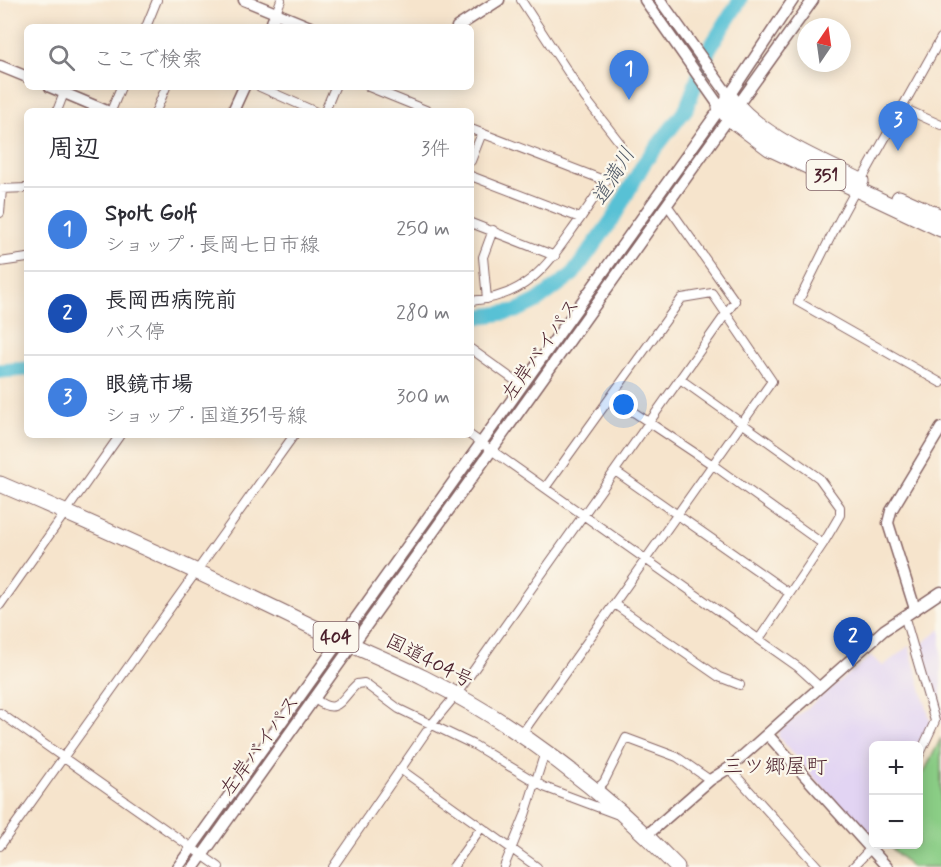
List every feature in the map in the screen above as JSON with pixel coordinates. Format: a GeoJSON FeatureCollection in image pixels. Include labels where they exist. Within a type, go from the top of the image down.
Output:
{"type":"FeatureCollection","features":[{"type":"Feature","properties":{"kind":"highway","name":"351"},"geometry":{"type":"LineString","coordinates":[[729,107],[769,148],[941,216]]}},
{"type":"Feature","properties":{"kind":"highway","name":"351"},"geometry":{"type":"LineString","coordinates":[[859,185],[941,229]]}},
{"type":"Feature","properties":{"kind":"highway","name":"国道404号"},"geometry":{"type":"LineString","coordinates":[[0,484],[197,571],[456,695],[521,735],[595,791],[647,835],[674,866]]}},
{"type":"Feature","properties":{"kind":"street"},"geometry":{"type":"LineString","coordinates":[[147,24],[157,0]]}},
{"type":"Feature","properties":{"kind":"street"},"geometry":{"type":"LineString","coordinates":[[244,0],[303,24]]}},
{"type":"Feature","properties":{"kind":"street"},"geometry":{"type":"LineString","coordinates":[[271,24],[281,0]]}},
{"type":"Feature","properties":{"kind":"street"},"geometry":{"type":"LineString","coordinates":[[462,24],[499,0]]}},
{"type":"Feature","properties":{"kind":"street"},"geometry":{"type":"LineString","coordinates":[[474,301],[487,299],[520,287],[541,272],[555,256],[606,182],[623,148],[585,98],[521,0]]}},
{"type":"Feature","properties":{"kind":"street"},"geometry":{"type":"LineString","coordinates":[[645,0],[707,89],[729,107]]}},
{"type":"Feature","properties":{"kind":"street"},"geometry":{"type":"LineString","coordinates":[[660,0],[713,76],[729,107]]}},
{"type":"Feature","properties":{"kind":"street","name":"左岸バイパス"},"geometry":{"type":"LineString","coordinates":[[178,867],[491,450],[729,107],[793,0]]}},
{"type":"Feature","properties":{"kind":"street","name":"左岸バイパス"},"geometry":{"type":"LineString","coordinates":[[194,867],[315,699],[346,642],[521,385],[729,107],[813,0]]}},
{"type":"Feature","properties":{"kind":"street"},"geometry":{"type":"LineString","coordinates":[[941,38],[829,236],[828,247],[798,302],[941,383]]}},
{"type":"Feature","properties":{"kind":"street"},"geometry":{"type":"LineString","coordinates":[[0,66],[24,76]]}},
{"type":"Feature","properties":{"kind":"street"},"geometry":{"type":"LineString","coordinates":[[57,90],[102,108]]}},
{"type":"Feature","properties":{"kind":"street"},"geometry":{"type":"LineString","coordinates":[[110,108],[120,90]]}},
{"type":"Feature","properties":{"kind":"street"},"geometry":{"type":"LineString","coordinates":[[157,108],[165,90]]}},
{"type":"Feature","properties":{"kind":"street"},"geometry":{"type":"LineString","coordinates":[[234,108],[243,90]]}},
{"type":"Feature","properties":{"kind":"street"},"geometry":{"type":"LineString","coordinates":[[267,90],[307,108]]}},
{"type":"Feature","properties":{"kind":"street"},"geometry":{"type":"LineString","coordinates":[[326,108],[334,90]]}},
{"type":"Feature","properties":{"kind":"street"},"geometry":{"type":"LineString","coordinates":[[376,90],[421,108]]}},
{"type":"Feature","properties":{"kind":"street"},"geometry":{"type":"LineString","coordinates":[[58,108],[64,93]]}},
{"type":"Feature","properties":{"kind":"street"},"geometry":{"type":"LineString","coordinates":[[901,107],[941,125]]}},
{"type":"Feature","properties":{"kind":"street"},"geometry":{"type":"LineString","coordinates":[[474,130],[606,182]]}},
{"type":"Feature","properties":{"kind":"street"},"geometry":{"type":"LineString","coordinates":[[474,153],[482,133]]}},
{"type":"Feature","properties":{"kind":"street"},"geometry":{"type":"LineString","coordinates":[[474,177],[580,218]]}},
{"type":"Feature","properties":{"kind":"street"},"geometry":{"type":"LineString","coordinates":[[0,213],[1,189],[24,187]]}},
{"type":"Feature","properties":{"kind":"street"},"geometry":{"type":"LineString","coordinates":[[333,867],[431,725],[456,695],[735,301],[670,209]]}},
{"type":"Feature","properties":{"kind":"street"},"geometry":{"type":"LineString","coordinates":[[474,224],[555,256]]}},
{"type":"Feature","properties":{"kind":"street"},"geometry":{"type":"LineString","coordinates":[[487,299],[483,257],[492,230]]}},
{"type":"Feature","properties":{"kind":"street"},"geometry":{"type":"LineString","coordinates":[[0,262],[24,258]]}},
{"type":"Feature","properties":{"kind":"street"},"geometry":{"type":"LineString","coordinates":[[521,735],[772,381],[712,293],[682,298],[545,488]]}},
{"type":"Feature","properties":{"kind":"street"},"geometry":{"type":"LineString","coordinates":[[474,351],[521,385]]}},
{"type":"Feature","properties":{"kind":"street"},"geometry":{"type":"LineString","coordinates":[[680,379],[824,483],[840,507],[840,515],[823,544],[759,639]]}},
{"type":"Feature","properties":{"kind":"street"},"geometry":{"type":"LineString","coordinates":[[612,397],[713,465],[823,544]]}},
{"type":"Feature","properties":{"kind":"street"},"geometry":{"type":"LineString","coordinates":[[915,609],[888,523],[891,511],[941,428]]}},
{"type":"Feature","properties":{"kind":"street"},"geometry":{"type":"LineString","coordinates":[[0,605],[118,438]]}},
{"type":"Feature","properties":{"kind":"street"},"geometry":{"type":"LineString","coordinates":[[0,846],[292,438]]}},
{"type":"Feature","properties":{"kind":"street"},"geometry":{"type":"LineString","coordinates":[[474,438],[798,667],[820,687]]}},
{"type":"Feature","properties":{"kind":"street"},"geometry":{"type":"LineString","coordinates":[[615,471],[789,593]]}},
{"type":"Feature","properties":{"kind":"street"},"geometry":{"type":"LineString","coordinates":[[647,835],[710,780],[729,768],[768,735],[872,640],[904,615],[941,592]]}},
{"type":"Feature","properties":{"kind":"street"},"geometry":{"type":"LineString","coordinates":[[614,604],[719,677],[740,685]]}},
{"type":"Feature","properties":{"kind":"street"},"geometry":{"type":"LineString","coordinates":[[904,615],[934,721],[923,746]]}},
{"type":"Feature","properties":{"kind":"street"},"geometry":{"type":"LineString","coordinates":[[315,699],[326,707],[333,707],[340,704],[357,684],[364,683],[399,709],[474,745],[536,783],[626,818]]}},
{"type":"Feature","properties":{"kind":"street"},"geometry":{"type":"LineString","coordinates":[[0,712],[219,867]]}},
{"type":"Feature","properties":{"kind":"street"},"geometry":{"type":"LineString","coordinates":[[768,735],[869,842]]}},
{"type":"Feature","properties":{"kind":"street"},"geometry":{"type":"LineString","coordinates":[[595,791],[604,782],[626,738],[677,757],[710,780]]}},
{"type":"Feature","properties":{"kind":"street"},"geometry":{"type":"LineString","coordinates":[[504,867],[536,783],[545,752]]}},
{"type":"Feature","properties":{"kind":"street"},"geometry":{"type":"LineString","coordinates":[[729,768],[818,867]]}},
{"type":"Feature","properties":{"kind":"street"},"geometry":{"type":"LineString","coordinates":[[400,769],[537,867]]}},
{"type":"Feature","properties":{"kind":"street"},"geometry":{"type":"LineString","coordinates":[[453,867],[481,828]]}},
{"type":"Feature","properties":{"kind":"street"},"geometry":{"type":"LineString","coordinates":[[853,867],[872,849]]}},
{"type":"Feature","properties":{"kind":"street"},"geometry":{"type":"LineString","coordinates":[[875,849],[887,867]]}},
{"type":"Feature","properties":{"kind":"shaded area"},"geometry":{"type":"Polygon","coordinates":[[[941,629],[941,725],[918,647],[941,629]]]}},
{"type":"Feature","properties":{"kind":"shaded area"},"geometry":{"type":"Polygon","coordinates":[[[909,646],[931,723],[923,742],[869,741],[868,838],[778,737],[779,731],[871,656],[883,666],[909,646]]]}},
{"type":"Feature","properties":{"kind":"green space"},"geometry":{"type":"Polygon","coordinates":[[[941,738],[941,867],[912,867],[892,849],[923,849],[923,774],[941,738]]]}},
{"type":"Feature","properties":{"kind":"waterway","name":"道満川"},"geometry":{"type":"LineString","coordinates":[[474,318],[516,311],[537,301],[573,274],[612,220],[644,163],[686,109],[709,49],[740,0]]}},
{"type":"Feature","properties":{"kind":"waterway","name":"道満川"},"geometry":{"type":"LineString","coordinates":[[0,371],[24,369]]}},
{"type":"Feature","properties":{"kind":"place","name":"Spolt Golf"},"geometry":{"type":"Point","coordinates":[629,100]}},
{"type":"Feature","properties":{"kind":"place","name":"眼鏡市場"},"geometry":{"type":"Point","coordinates":[898,151]}},
{"type":"Feature","properties":{"kind":"place","name":"長岡西病院前"},"geometry":{"type":"Point","coordinates":[853,667]}},
{"type":"Feature","properties":{"kind":"district","name":"三ツ郷屋町"},"geometry":{"type":"Point","coordinates":[775,766]}}]}
